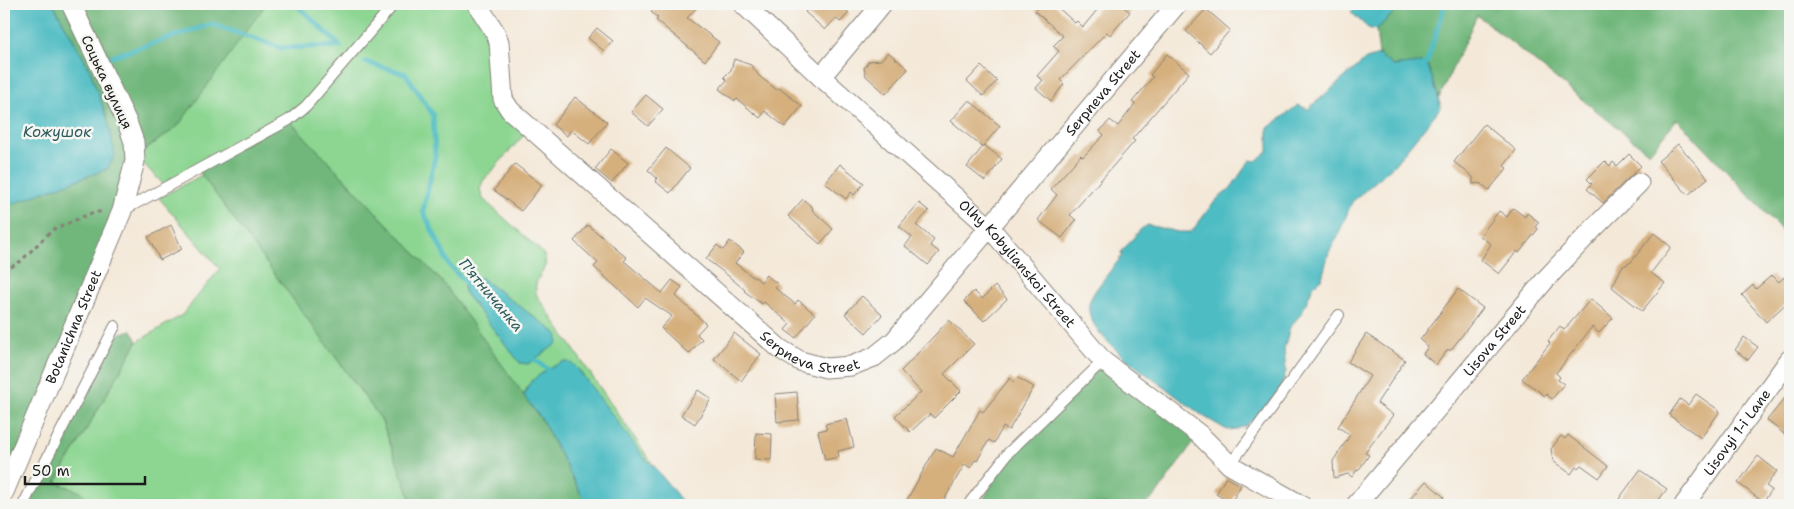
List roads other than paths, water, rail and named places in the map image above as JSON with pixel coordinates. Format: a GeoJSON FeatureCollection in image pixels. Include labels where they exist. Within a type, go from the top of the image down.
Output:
{"type":"FeatureCollection","features":[{"type":"Feature","properties":{"kind":"street","name":"Соцька вулиця"},"geometry":{"type":"LineString","coordinates":[[71,4],[127,122],[134,142],[135,162]]}},
{"type":"Feature","properties":{"kind":"street","name":"Serpneva Street"},"geometry":{"type":"LineString","coordinates":[[477,4],[496,32],[499,42],[503,99],[510,110],[780,349],[800,361],[826,368],[851,366],[874,357],[894,341],[1176,4]]}},
{"type":"Feature","properties":{"kind":"street","name":"Olhy Kobylianskoi Street"},"geometry":{"type":"LineString","coordinates":[[743,4],[821,77],[990,228],[1103,361],[1199,434],[1230,465],[1300,505]]}},
{"type":"Feature","properties":{"kind":"street"},"geometry":{"type":"LineString","coordinates":[[821,77],[882,4]]}},
{"type":"Feature","properties":{"kind":"street","name":"Botanichna Street"},"geometry":{"type":"LineString","coordinates":[[4,492],[122,211],[135,162]]}},
{"type":"Feature","properties":{"kind":"street","name":"Lisova Street"},"geometry":{"type":"LineString","coordinates":[[1356,505],[1546,279],[1593,228],[1639,183]]}},
{"type":"Feature","properties":{"kind":"street","name":"Lisovyi 1-i Lane"},"geometry":{"type":"LineString","coordinates":[[1684,505],[1790,359]]}},
{"type":"Feature","properties":{"kind":"lane"},"geometry":{"type":"LineString","coordinates":[[122,211],[289,120],[306,106],[394,4]]}},
{"type":"Feature","properties":{"kind":"lane"},"geometry":{"type":"LineString","coordinates":[[1230,465],[1339,315]]}},
{"type":"Feature","properties":{"kind":"lane"},"geometry":{"type":"LineString","coordinates":[[23,505],[115,326]]}},
{"type":"Feature","properties":{"kind":"lane"},"geometry":{"type":"LineString","coordinates":[[968,505],[1008,453],[1103,361]]}},
{"type":"Feature","properties":{"kind":"water","name":"Кожушок"},"geometry":{"type":"Polygon","coordinates":[[[10,4],[53,4],[89,68],[107,118],[115,155],[107,169],[4,207],[4,10],[10,4]]]}},
{"type":"Feature","properties":{"kind":"water"},"geometry":{"type":"Polygon","coordinates":[[[1358,4],[1403,4],[1376,30],[1368,28],[1351,12],[1358,4]]]}},
{"type":"Feature","properties":{"kind":"water"},"geometry":{"type":"Polygon","coordinates":[[[1379,55],[1393,66],[1427,62],[1441,107],[1394,165],[1352,202],[1329,252],[1322,278],[1313,287],[1301,314],[1290,327],[1284,349],[1286,371],[1279,392],[1247,425],[1227,430],[1203,416],[1126,359],[1113,347],[1094,324],[1090,315],[1089,306],[1091,298],[1122,256],[1121,252],[1141,229],[1148,225],[1178,232],[1191,232],[1216,200],[1230,189],[1250,160],[1256,161],[1268,151],[1268,128],[1298,105],[1308,109],[1366,59],[1379,55]]]}},
{"type":"Feature","properties":{"kind":"water"},"geometry":{"type":"Polygon","coordinates":[[[466,274],[481,278],[555,332],[558,336],[558,343],[528,364],[520,363],[464,292],[466,274]]]}},
{"type":"Feature","properties":{"kind":"water"},"geometry":{"type":"Polygon","coordinates":[[[565,361],[573,364],[578,369],[643,456],[685,505],[591,505],[582,496],[542,420],[524,396],[528,385],[536,377],[565,361]]]}},
{"type":"Feature","properties":{"kind":"waterway","name":"П'ятничанка"},"geometry":{"type":"LineString","coordinates":[[296,4],[340,46]]}},
{"type":"Feature","properties":{"kind":"waterway"},"geometry":{"type":"LineString","coordinates":[[1422,66],[1427,62],[1445,4]]}},
{"type":"Feature","properties":{"kind":"waterway"},"geometry":{"type":"LineString","coordinates":[[111,57],[212,24],[281,48],[340,46]]}},
{"type":"Feature","properties":{"kind":"waterway","name":"П'ятничанка"},"geometry":{"type":"LineString","coordinates":[[365,62],[406,74],[433,115],[435,157],[423,211],[449,265],[468,285]]}},
{"type":"Feature","properties":{"kind":"waterway","name":"П'ятничанка"},"geometry":{"type":"LineString","coordinates":[[531,357],[554,374]]}}]}
